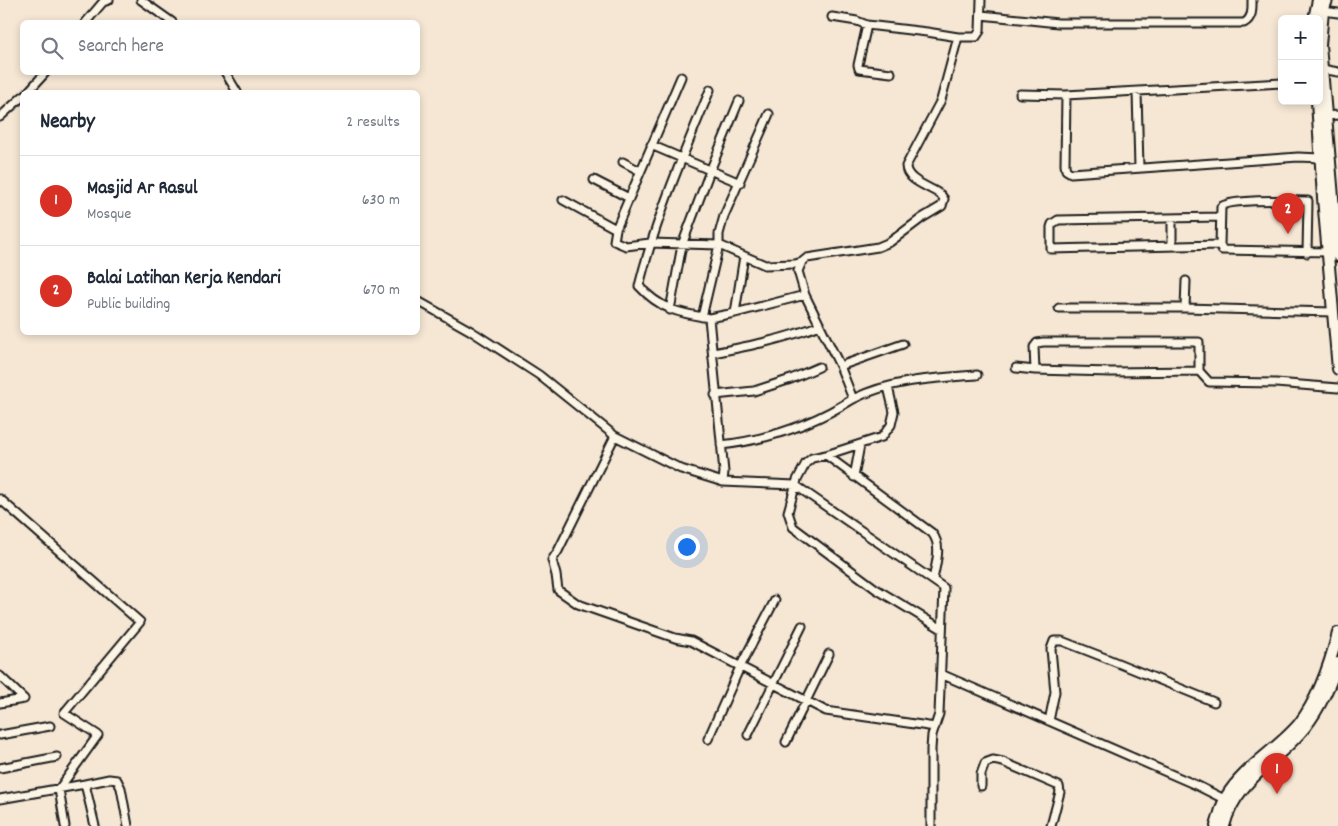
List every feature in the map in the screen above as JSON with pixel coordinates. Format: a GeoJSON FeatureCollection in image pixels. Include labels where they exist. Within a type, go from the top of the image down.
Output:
{"type":"FeatureCollection","features":[{"type":"Feature","properties":{"kind":"highway"},"geometry":{"type":"LineString","coordinates":[[1315,15],[1318,0]]}},
{"type":"Feature","properties":{"kind":"highway"},"geometry":{"type":"LineString","coordinates":[[1321,60],[1320,45],[1323,11],[1327,0]]}},
{"type":"Feature","properties":{"kind":"highway"},"geometry":{"type":"LineString","coordinates":[[1323,73],[1334,116],[1333,254]]}},
{"type":"Feature","properties":{"kind":"highway"},"geometry":{"type":"LineString","coordinates":[[1317,105],[1333,254],[1334,312],[1338,368]]}},
{"type":"Feature","properties":{"kind":"highway"},"geometry":{"type":"LineString","coordinates":[[1216,826],[1239,780],[1279,744],[1306,714],[1320,688],[1335,652],[1338,633]]}},
{"type":"Feature","properties":{"kind":"highway"},"geometry":{"type":"LineString","coordinates":[[1224,826],[1228,801],[1301,732],[1316,711],[1338,663]]}},
{"type":"Feature","properties":{"kind":"street"},"geometry":{"type":"LineString","coordinates":[[88,20],[103,2],[109,0]]}},
{"type":"Feature","properties":{"kind":"street"},"geometry":{"type":"LineString","coordinates":[[141,0],[169,20]]}},
{"type":"Feature","properties":{"kind":"street"},"geometry":{"type":"LineString","coordinates":[[832,17],[857,21],[867,25],[976,38],[979,35],[981,0]]}},
{"type":"Feature","properties":{"kind":"street"},"geometry":{"type":"LineString","coordinates":[[981,15],[1058,24],[1244,23],[1252,15],[1252,0]]}},
{"type":"Feature","properties":{"kind":"street"},"geometry":{"type":"LineString","coordinates":[[1323,11],[1338,13]]}},
{"type":"Feature","properties":{"kind":"street"},"geometry":{"type":"LineString","coordinates":[[867,25],[858,65],[859,69],[891,73]]}},
{"type":"Feature","properties":{"kind":"street"},"geometry":{"type":"LineString","coordinates":[[681,77],[616,229],[614,241],[626,246],[650,243],[719,245],[766,265],[795,264],[807,258],[878,247],[890,242],[922,218],[942,206],[944,199],[941,195],[912,178],[906,166],[941,100],[958,37]]}},
{"type":"Feature","properties":{"kind":"street"},"geometry":{"type":"LineString","coordinates":[[1323,69],[1338,72]]}},
{"type":"Feature","properties":{"kind":"street"},"geometry":{"type":"LineString","coordinates":[[30,90],[43,75]]}},
{"type":"Feature","properties":{"kind":"street"},"geometry":{"type":"LineString","coordinates":[[227,75],[236,90]]}},
{"type":"Feature","properties":{"kind":"street"},"geometry":{"type":"LineString","coordinates":[[1020,94],[1066,95],[1138,92],[1278,83]]}},
{"type":"Feature","properties":{"kind":"street"},"geometry":{"type":"LineString","coordinates":[[710,90],[650,243],[639,286],[650,298],[670,310],[706,317],[735,313],[805,295]]}},
{"type":"Feature","properties":{"kind":"street"},"geometry":{"type":"LineString","coordinates":[[1138,92],[1139,168]]}},
{"type":"Feature","properties":{"kind":"street"},"geometry":{"type":"LineString","coordinates":[[1066,95],[1066,170],[1071,173],[1298,157],[1322,158]]}},
{"type":"Feature","properties":{"kind":"street"},"geometry":{"type":"LineString","coordinates":[[0,117],[20,99]]}},
{"type":"Feature","properties":{"kind":"street"},"geometry":{"type":"LineString","coordinates":[[670,310],[682,245],[710,170],[739,101]]}},
{"type":"Feature","properties":{"kind":"street"},"geometry":{"type":"LineString","coordinates":[[723,482],[712,353],[706,317],[719,245],[719,234],[724,216],[769,114]]}},
{"type":"Feature","properties":{"kind":"street"},"geometry":{"type":"LineString","coordinates":[[1334,116],[1338,120]]}},
{"type":"Feature","properties":{"kind":"street"},"geometry":{"type":"LineString","coordinates":[[651,145],[740,183]]}},
{"type":"Feature","properties":{"kind":"street"},"geometry":{"type":"LineString","coordinates":[[623,162],[640,171]]}},
{"type":"Feature","properties":{"kind":"street"},"geometry":{"type":"LineString","coordinates":[[594,180],[629,198]]}},
{"type":"Feature","properties":{"kind":"street"},"geometry":{"type":"LineString","coordinates":[[563,200],[616,229]]}},
{"type":"Feature","properties":{"kind":"street"},"geometry":{"type":"LineString","coordinates":[[1307,253],[1308,201],[1254,201],[1222,204],[1220,217],[1221,249],[1224,250],[1333,254]]}},
{"type":"Feature","properties":{"kind":"street"},"geometry":{"type":"LineString","coordinates":[[1220,217],[1058,220],[1051,227],[1051,249],[1220,245]]}},
{"type":"Feature","properties":{"kind":"street"},"geometry":{"type":"LineString","coordinates":[[1172,218],[1172,245]]}},
{"type":"Feature","properties":{"kind":"street"},"geometry":{"type":"LineString","coordinates":[[735,313],[744,256]]}},
{"type":"Feature","properties":{"kind":"street"},"geometry":{"type":"LineString","coordinates":[[802,262],[798,275],[805,295],[840,366],[853,399]]}},
{"type":"Feature","properties":{"kind":"street"},"geometry":{"type":"LineString","coordinates":[[1185,308],[1186,281]]}},
{"type":"Feature","properties":{"kind":"street"},"geometry":{"type":"LineString","coordinates":[[420,302],[540,375],[616,436],[681,469],[723,482],[795,485],[944,588],[939,714],[932,735],[931,749],[931,826]]}},
{"type":"Feature","properties":{"kind":"street"},"geometry":{"type":"LineString","coordinates":[[1059,308],[1185,308],[1334,312]]}},
{"type":"Feature","properties":{"kind":"street"},"geometry":{"type":"LineString","coordinates":[[712,353],[775,340],[820,325]]}},
{"type":"Feature","properties":{"kind":"street"},"geometry":{"type":"LineString","coordinates":[[1035,370],[1034,347],[1037,342],[1151,341],[1199,342],[1198,372]]}},
{"type":"Feature","properties":{"kind":"street"},"geometry":{"type":"LineString","coordinates":[[840,366],[903,344]]}},
{"type":"Feature","properties":{"kind":"street"},"geometry":{"type":"LineString","coordinates":[[716,395],[754,391],[791,379],[819,367]]}},
{"type":"Feature","properties":{"kind":"street"},"geometry":{"type":"LineString","coordinates":[[1016,368],[1111,372],[1198,372],[1209,382],[1276,382],[1338,388]]}},
{"type":"Feature","properties":{"kind":"street"},"geometry":{"type":"LineString","coordinates":[[721,445],[748,442],[778,433],[834,410],[867,392],[928,379],[977,376]]}},
{"type":"Feature","properties":{"kind":"street"},"geometry":{"type":"LineString","coordinates":[[888,387],[894,412],[891,425],[882,437],[812,458],[806,463],[795,485],[788,512],[793,527],[804,537],[876,589],[942,629]]}},
{"type":"Feature","properties":{"kind":"street"},"geometry":{"type":"LineString","coordinates":[[616,436],[552,560],[558,590],[578,604],[675,638],[691,641],[830,713],[935,727]]}},
{"type":"Feature","properties":{"kind":"street"},"geometry":{"type":"LineString","coordinates":[[854,477],[860,445]]}},
{"type":"Feature","properties":{"kind":"street"},"geometry":{"type":"LineString","coordinates":[[826,455],[935,537],[938,549],[933,580]]}},
{"type":"Feature","properties":{"kind":"street"},"geometry":{"type":"LineString","coordinates":[[0,499],[140,622],[64,713],[98,735],[59,788],[65,826]]}},
{"type":"Feature","properties":{"kind":"street"},"geometry":{"type":"LineString","coordinates":[[708,739],[740,667],[774,600]]}},
{"type":"Feature","properties":{"kind":"street"},"geometry":{"type":"LineString","coordinates":[[748,735],[802,626]]}},
{"type":"Feature","properties":{"kind":"street"},"geometry":{"type":"LineString","coordinates":[[1049,721],[1055,692],[1051,650],[1054,641],[1062,642],[1103,657],[1214,702]]}},
{"type":"Feature","properties":{"kind":"street"},"geometry":{"type":"LineString","coordinates":[[786,742],[829,654]]}},
{"type":"Feature","properties":{"kind":"street"},"geometry":{"type":"LineString","coordinates":[[941,674],[1196,784],[1228,801]]}},
{"type":"Feature","properties":{"kind":"street"},"geometry":{"type":"LineString","coordinates":[[0,676],[24,699],[0,703]]}},
{"type":"Feature","properties":{"kind":"street"},"geometry":{"type":"LineString","coordinates":[[0,735],[50,726]]}},
{"type":"Feature","properties":{"kind":"street"},"geometry":{"type":"LineString","coordinates":[[0,768],[57,757]]}},
{"type":"Feature","properties":{"kind":"street"},"geometry":{"type":"LineString","coordinates":[[981,786],[982,768],[986,763],[993,760],[1003,762],[1059,786],[1060,792],[1051,826]]}},
{"type":"Feature","properties":{"kind":"street"},"geometry":{"type":"LineString","coordinates":[[0,799],[109,779],[117,780],[121,788],[128,826]]}},
{"type":"Feature","properties":{"kind":"street"},"geometry":{"type":"LineString","coordinates":[[86,784],[95,826]]}},
{"type":"Feature","properties":{"kind":"place","name":"Balai Latihan Kerja Kendari"},"geometry":{"type":"Point","coordinates":[1288,234]}},
{"type":"Feature","properties":{"kind":"place","name":"Masjid Ar Rasul"},"geometry":{"type":"Point","coordinates":[1277,794]}}]}
